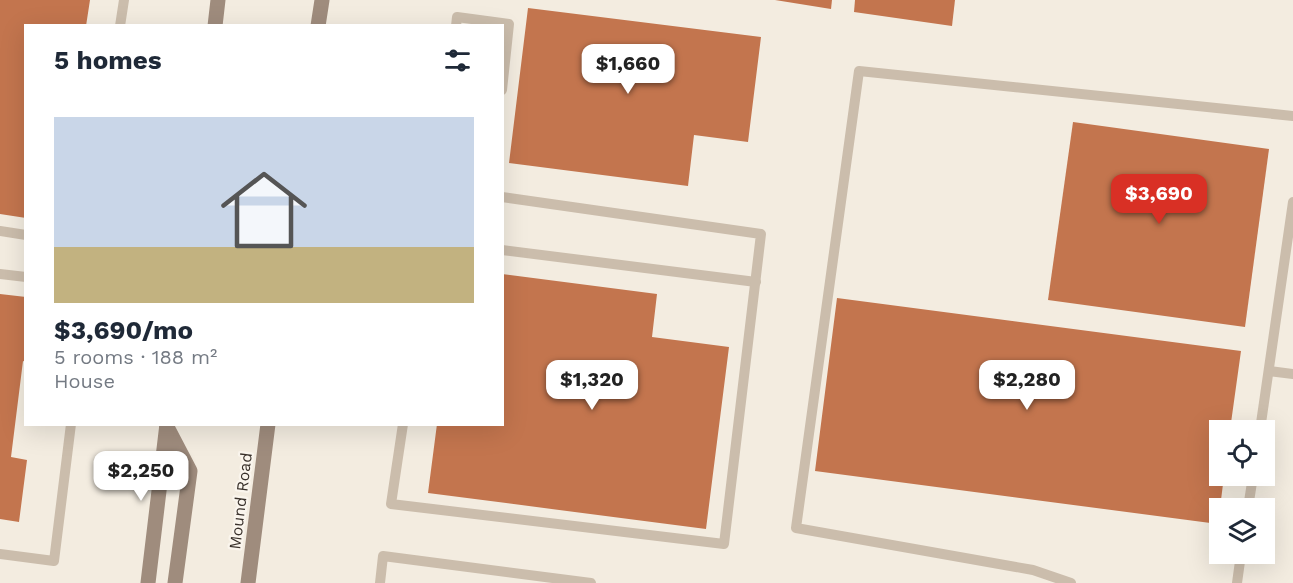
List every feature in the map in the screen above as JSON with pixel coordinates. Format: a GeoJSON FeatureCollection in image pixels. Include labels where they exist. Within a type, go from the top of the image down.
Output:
{"type":"FeatureCollection","features":[{"type":"Feature","properties":{"kind":"main road"},"geometry":{"type":"LineString","coordinates":[[215,24],[218,0]]}},
{"type":"Feature","properties":{"kind":"main road"},"geometry":{"type":"LineString","coordinates":[[318,24],[322,0]]}},
{"type":"Feature","properties":{"kind":"main road"},"geometry":{"type":"LineString","coordinates":[[148,583],[167,426]]}},
{"type":"Feature","properties":{"kind":"main road"},"geometry":{"type":"LineString","coordinates":[[167,426],[190,471],[175,583]]}},
{"type":"Feature","properties":{"kind":"main road","name":"Mound Road"},"geometry":{"type":"LineString","coordinates":[[248,583],[268,426]]}},
{"type":"Feature","properties":{"kind":"lane"},"geometry":{"type":"LineString","coordinates":[[120,24],[124,0]]}},
{"type":"Feature","properties":{"kind":"lane"},"geometry":{"type":"LineString","coordinates":[[456,24],[457,17],[509,24],[504,71]]}},
{"type":"Feature","properties":{"kind":"lane"},"geometry":{"type":"LineString","coordinates":[[1071,583],[1033,570],[796,528],[859,71],[1293,116]]}},
{"type":"Feature","properties":{"kind":"lane"},"geometry":{"type":"LineString","coordinates":[[403,426],[392,504],[724,544],[761,234],[504,197]]}},
{"type":"Feature","properties":{"kind":"lane"},"geometry":{"type":"LineString","coordinates":[[1262,420],[1293,202]]}},
{"type":"Feature","properties":{"kind":"lane"},"geometry":{"type":"LineString","coordinates":[[0,231],[24,234]]}},
{"type":"Feature","properties":{"kind":"lane"},"geometry":{"type":"LineString","coordinates":[[504,250],[756,282]]}},
{"type":"Feature","properties":{"kind":"lane"},"geometry":{"type":"LineString","coordinates":[[0,274],[24,277]]}},
{"type":"Feature","properties":{"kind":"lane"},"geometry":{"type":"LineString","coordinates":[[1269,371],[1293,374]]}},
{"type":"Feature","properties":{"kind":"lane"},"geometry":{"type":"LineString","coordinates":[[0,554],[54,561],[71,426]]}},
{"type":"Feature","properties":{"kind":"lane"},"geometry":{"type":"LineString","coordinates":[[380,583],[383,556],[591,583]]}},
{"type":"Feature","properties":{"kind":"lane"},"geometry":{"type":"LineString","coordinates":[[1237,583],[1240,564]]}},
{"type":"Feature","properties":{"kind":"building"},"geometry":{"type":"Polygon","coordinates":[[[0,0],[90,0],[86,24],[24,24],[24,218],[0,214],[0,0]]]}},
{"type":"Feature","properties":{"kind":"building"},"geometry":{"type":"Polygon","coordinates":[[[775,0],[832,0],[831,9],[775,0]]]}},
{"type":"Feature","properties":{"kind":"building"},"geometry":{"type":"Polygon","coordinates":[[[855,0],[955,0],[952,26],[854,12],[855,0]]]}},
{"type":"Feature","properties":{"kind":"building"},"geometry":{"type":"Polygon","coordinates":[[[528,8],[761,37],[748,142],[694,135],[688,186],[509,163],[528,8]]]}},
{"type":"Feature","properties":{"kind":"building"},"geometry":{"type":"Polygon","coordinates":[[[1073,122],[1269,149],[1245,327],[1048,300],[1073,122]]]}},
{"type":"Feature","properties":{"kind":"building"},"geometry":{"type":"Polygon","coordinates":[[[504,274],[657,294],[652,337],[729,347],[706,529],[428,493],[437,426],[504,426],[504,274]]]}},
{"type":"Feature","properties":{"kind":"building"},"geometry":{"type":"Polygon","coordinates":[[[0,294],[24,297],[24,361],[11,457],[27,460],[19,522],[0,519],[0,294]]]}},
{"type":"Feature","properties":{"kind":"building"},"geometry":{"type":"Polygon","coordinates":[[[837,298],[1241,351],[1231,420],[1209,420],[1209,486],[1223,486],[1221,498],[1209,498],[1209,523],[815,471],[837,298]]]}}]}
